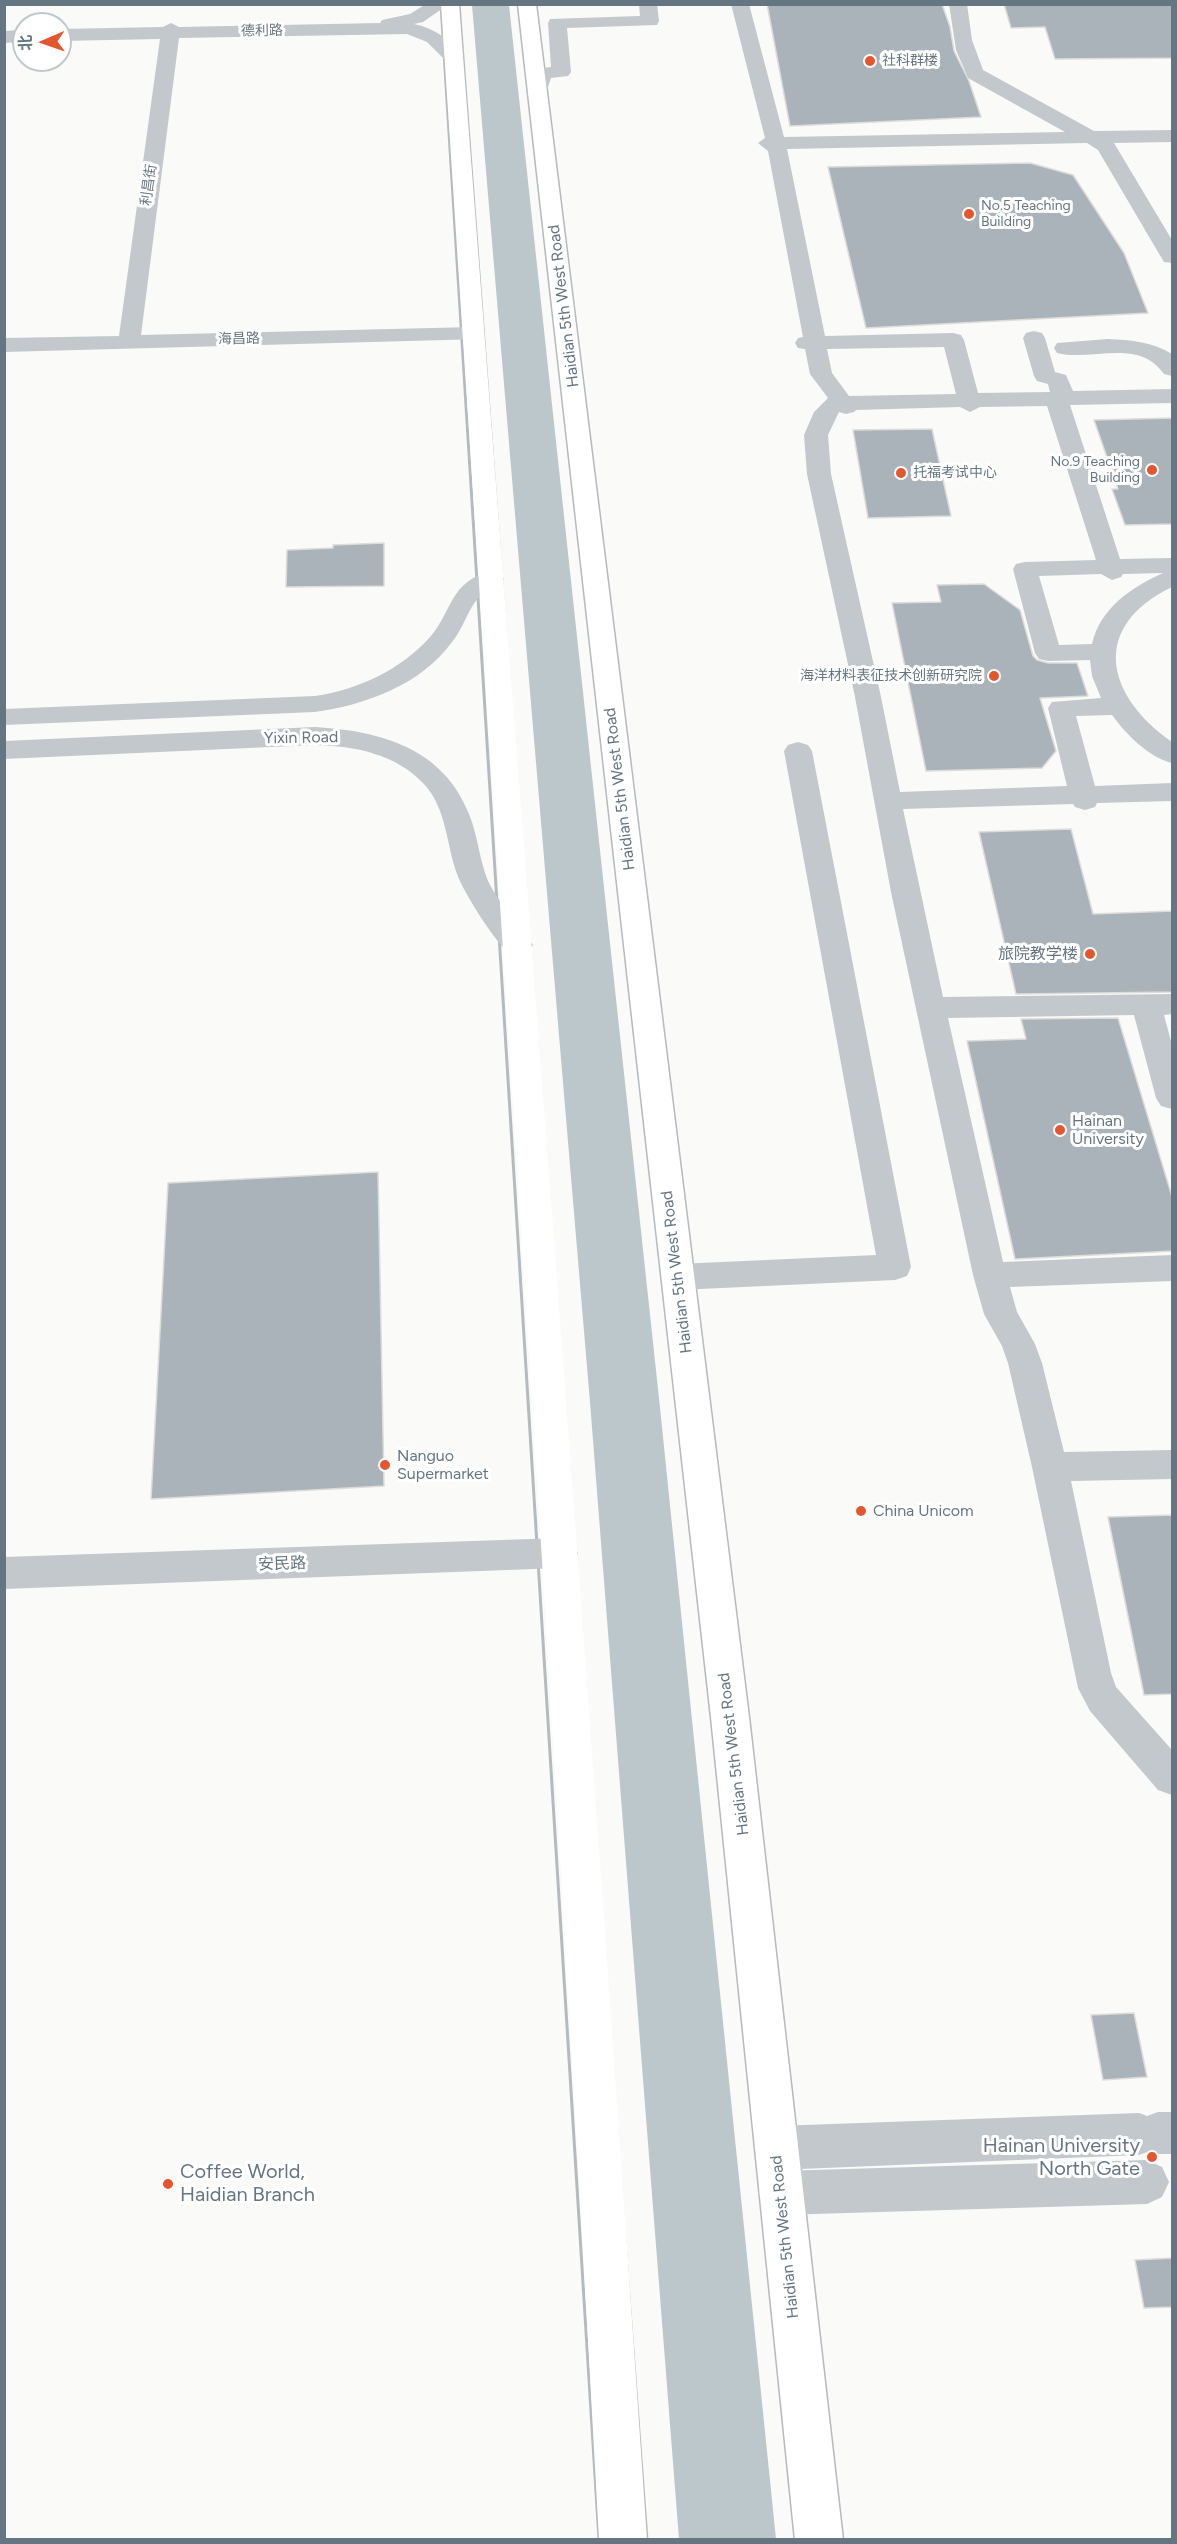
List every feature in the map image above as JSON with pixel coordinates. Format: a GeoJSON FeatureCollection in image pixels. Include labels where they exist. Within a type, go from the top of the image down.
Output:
{"type":"FeatureCollection","features":[{"type":"Feature","properties":{"kind":"main road"},"geometry":{"type":"LineString","coordinates":[[450,4],[560,1546],[593,2038],[623,2540]]}},
{"type":"Feature","properties":{"kind":"main road","name":"Haidian 5th West Road"},"geometry":{"type":"LineString","coordinates":[[527,4],[732,1729],[819,2540]]}},
{"type":"Feature","properties":{"kind":"street","name":"德利路"},"geometry":{"type":"LineString","coordinates":[[72,34],[391,24],[424,15],[440,4]]}},
{"type":"Feature","properties":{"kind":"street"},"geometry":{"type":"LineString","coordinates":[[537,94],[543,73],[561,72],[558,23],[650,21],[648,4]]}},
{"type":"Feature","properties":{"kind":"street"},"geometry":{"type":"LineString","coordinates":[[734,4],[772,142]]}},
{"type":"Feature","properties":{"kind":"street"},"geometry":{"type":"LineString","coordinates":[[740,4],[772,142],[810,343],[812,374],[836,399],[967,396],[1173,396]]}},
{"type":"Feature","properties":{"kind":"street"},"geometry":{"type":"LineString","coordinates":[[958,4],[966,51],[975,74],[1081,128],[1107,137],[1173,136]]}},
{"type":"Feature","properties":{"kind":"street"},"geometry":{"type":"LineString","coordinates":[[966,4],[970,32],[980,62],[1106,146],[1173,257]]}},
{"type":"Feature","properties":{"kind":"street","name":"德利路"},"geometry":{"type":"LineString","coordinates":[[170,31],[407,28],[432,36],[443,44],[453,57]]}},
{"type":"Feature","properties":{"kind":"street","name":"利昌街"},"geometry":{"type":"LineString","coordinates":[[129,338],[170,31]]}},
{"type":"Feature","properties":{"kind":"street"},"geometry":{"type":"LineString","coordinates":[[772,142],[1051,136],[1081,128],[1173,119]]}},
{"type":"Feature","properties":{"kind":"street"},"geometry":{"type":"LineString","coordinates":[[1107,137],[1173,243]]}},
{"type":"Feature","properties":{"kind":"street","name":"海昌路"},"geometry":{"type":"LineString","coordinates":[[4,338],[129,338],[474,330]]}},
{"type":"Feature","properties":{"kind":"street","name":"海昌路"},"geometry":{"type":"LineString","coordinates":[[4,345],[129,338]]}},
{"type":"Feature","properties":{"kind":"street"},"geometry":{"type":"LineString","coordinates":[[1034,338],[1106,569]]}},
{"type":"Feature","properties":{"kind":"street"},"geometry":{"type":"LineString","coordinates":[[810,343],[953,340],[967,396]]}},
{"type":"Feature","properties":{"kind":"street"},"geometry":{"type":"LineString","coordinates":[[1065,348],[1148,349],[1164,356],[1173,369]]}},
{"type":"Feature","properties":{"kind":"street"},"geometry":{"type":"LineString","coordinates":[[1054,397],[1173,377]]}},
{"type":"Feature","properties":{"kind":"street"},"geometry":{"type":"LineString","coordinates":[[1054,397],[1173,401]]}},
{"type":"Feature","properties":{"kind":"street"},"geometry":{"type":"LineString","coordinates":[[836,399],[818,427],[816,456],[996,1279],[1001,1314],[1024,1357],[1056,1473],[1105,1678],[1119,1700],[1173,1759]]}},
{"type":"Feature","properties":{"kind":"street"},"geometry":{"type":"LineString","coordinates":[[1104,652],[1048,653],[1026,574],[1173,565]]}},
{"type":"Feature","properties":{"kind":"street"},"geometry":{"type":"LineString","coordinates":[[1106,569],[1173,570]]}},
{"type":"Feature","properties":{"kind":"street"},"geometry":{"type":"LineString","coordinates":[[1173,578],[1144,590],[1130,601],[1108,632],[1104,652],[1107,678],[1119,706],[1143,733],[1173,754]]}},
{"type":"Feature","properties":{"kind":"street","name":"Yixin Road"},"geometry":{"type":"LineString","coordinates":[[4,717],[315,704],[348,698],[388,680],[426,657],[448,630],[466,596],[490,579]]}},
{"type":"Feature","properties":{"kind":"street"},"geometry":{"type":"LineString","coordinates":[[1085,798],[1061,708],[1119,706]]}},
{"type":"Feature","properties":{"kind":"street","name":"Yixin Road"},"geometry":{"type":"LineString","coordinates":[[4,750],[315,736],[342,737],[382,747],[425,769],[445,790],[457,817],[476,884],[518,945]]}},
{"type":"Feature","properties":{"kind":"street"},"geometry":{"type":"LineString","coordinates":[[678,1277],[895,1267],[798,752]]}},
{"type":"Feature","properties":{"kind":"street"},"geometry":{"type":"LineString","coordinates":[[1085,798],[1173,792]]}},
{"type":"Feature","properties":{"kind":"street"},"geometry":{"type":"LineString","coordinates":[[893,804],[1085,798],[1173,798]]}},
{"type":"Feature","properties":{"kind":"street"},"geometry":{"type":"LineString","coordinates":[[937,1011],[1159,1007]]}},
{"type":"Feature","properties":{"kind":"street"},"geometry":{"type":"LineString","coordinates":[[1159,1007],[1173,1063]]}},
{"type":"Feature","properties":{"kind":"street"},"geometry":{"type":"LineString","coordinates":[[1159,1007],[1173,1098]]}},
{"type":"Feature","properties":{"kind":"street"},"geometry":{"type":"LineString","coordinates":[[996,1279],[1173,1268]]}},
{"type":"Feature","properties":{"kind":"street"},"geometry":{"type":"LineString","coordinates":[[996,1279],[1173,1277]]}},
{"type":"Feature","properties":{"kind":"street"},"geometry":{"type":"LineString","coordinates":[[1056,1473],[1173,1464]]}},
{"type":"Feature","properties":{"kind":"street"},"geometry":{"type":"LineString","coordinates":[[1056,1473],[1173,1476]]}},
{"type":"Feature","properties":{"kind":"street"},"geometry":{"type":"LineString","coordinates":[[1056,1473],[1096,1688],[1103,1700],[1173,1777]]}},
{"type":"Feature","properties":{"kind":"street","name":"安民路"},"geometry":{"type":"LineString","coordinates":[[4,1560],[392,1548],[560,1546]]}},
{"type":"Feature","properties":{"kind":"street","name":"安民路"},"geometry":{"type":"LineString","coordinates":[[4,1573],[560,1546]]}},
{"type":"Feature","properties":{"kind":"street"},"geometry":{"type":"LineString","coordinates":[[776,2148],[1156,2133]]}},
{"type":"Feature","properties":{"kind":"street"},"geometry":{"type":"LineString","coordinates":[[780,2193],[1162,2181]]}},
{"type":"Feature","properties":{"kind":"shaded area"},"geometry":{"type":"Polygon","coordinates":[[[472,5],[509,5],[659,1398],[776,2539],[679,2539],[590,1402],[472,5]]]}},
{"type":"Feature","properties":{"kind":"building","name":"社科群楼"},"geometry":{"type":"Polygon","coordinates":[[[767,4],[942,4],[950,27],[954,51],[969,81],[981,117],[790,126],[767,4]]]}},
{"type":"Feature","properties":{"kind":"building"},"geometry":{"type":"Polygon","coordinates":[[[1004,4],[1173,4],[1173,58],[1055,59],[1045,27],[1011,28],[1004,4]]]}},
{"type":"Feature","properties":{"kind":"building","name":"No.5 Teaching Building"},"geometry":{"type":"Polygon","coordinates":[[[1030,163],[1073,175],[1124,253],[1148,313],[866,328],[828,167],[1030,163]]]}},
{"type":"Feature","properties":{"kind":"building","name":"No.9 Teaching Building"},"geometry":{"type":"Polygon","coordinates":[[[1173,418],[1173,524],[1125,525],[1112,489],[1118,489],[1094,420],[1173,418]]]}},
{"type":"Feature","properties":{"kind":"building","name":"托福考试中心"},"geometry":{"type":"Polygon","coordinates":[[[932,429],[951,516],[868,518],[853,430],[932,429]]]}},
{"type":"Feature","properties":{"kind":"building"},"geometry":{"type":"Polygon","coordinates":[[[384,543],[384,586],[286,587],[287,550],[384,543]]]}},
{"type":"Feature","properties":{"kind":"building","name":"海洋材料表征技术创新研究院"},"geometry":{"type":"Polygon","coordinates":[[[984,584],[1020,610],[1033,656],[1037,660],[1048,663],[1077,663],[1088,696],[1040,698],[1056,751],[1042,768],[926,771],[892,603],[941,602],[937,585],[984,584]]]}},
{"type":"Feature","properties":{"kind":"building","name":"旅院教学楼"},"geometry":{"type":"Polygon","coordinates":[[[1071,829],[1093,914],[1173,911],[1173,992],[1016,994],[979,832],[1071,829]]]}},
{"type":"Feature","properties":{"kind":"building"},"geometry":{"type":"Polygon","coordinates":[[[1118,1018],[1173,1200],[1173,1251],[1015,1259],[967,1041],[1026,1039],[1021,1019],[1118,1018]]]}},
{"type":"Feature","properties":{"kind":"building"},"geometry":{"type":"Polygon","coordinates":[[[378,1172],[384,1486],[151,1499],[168,1183],[378,1172]]]}},
{"type":"Feature","properties":{"kind":"building"},"geometry":{"type":"Polygon","coordinates":[[[1173,1515],[1173,1694],[1144,1695],[1108,1517],[1173,1515]]]}},
{"type":"Feature","properties":{"kind":"building"},"geometry":{"type":"Polygon","coordinates":[[[1134,2013],[1147,2077],[1103,2080],[1091,2015],[1134,2013]]]}},
{"type":"Feature","properties":{"kind":"building"},"geometry":{"type":"Polygon","coordinates":[[[1173,2258],[1173,2307],[1144,2308],[1135,2260],[1173,2258]]]}},
{"type":"Feature","properties":{"kind":"place","name":"社科群楼"},"geometry":{"type":"Point","coordinates":[870,61]}},
{"type":"Feature","properties":{"kind":"place","name":"No.5 Teaching Building"},"geometry":{"type":"Point","coordinates":[969,214]}},
{"type":"Feature","properties":{"kind":"place","name":"No.9 Teaching Building"},"geometry":{"type":"Point","coordinates":[1152,470]}},
{"type":"Feature","properties":{"kind":"place","name":"托福考试中心"},"geometry":{"type":"Point","coordinates":[901,473]}},
{"type":"Feature","properties":{"kind":"place","name":"海洋材料表征技术创新研究院"},"geometry":{"type":"Point","coordinates":[994,676]}},
{"type":"Feature","properties":{"kind":"place","name":"旅院教学楼"},"geometry":{"type":"Point","coordinates":[1090,954]}},
{"type":"Feature","properties":{"kind":"place","name":"Hainan University"},"geometry":{"type":"Point","coordinates":[1060,1130]}},
{"type":"Feature","properties":{"kind":"place","name":"Nanguo Supermarket"},"geometry":{"type":"Point","coordinates":[385,1465]}},
{"type":"Feature","properties":{"kind":"place","name":"China Unicom"},"geometry":{"type":"Point","coordinates":[861,1511]}},
{"type":"Feature","properties":{"kind":"place","name":"Hainan University North Gate"},"geometry":{"type":"Point","coordinates":[1152,2157]}},
{"type":"Feature","properties":{"kind":"place","name":"Coffee World, Haidian Branch"},"geometry":{"type":"Point","coordinates":[168,2184]}}]}
